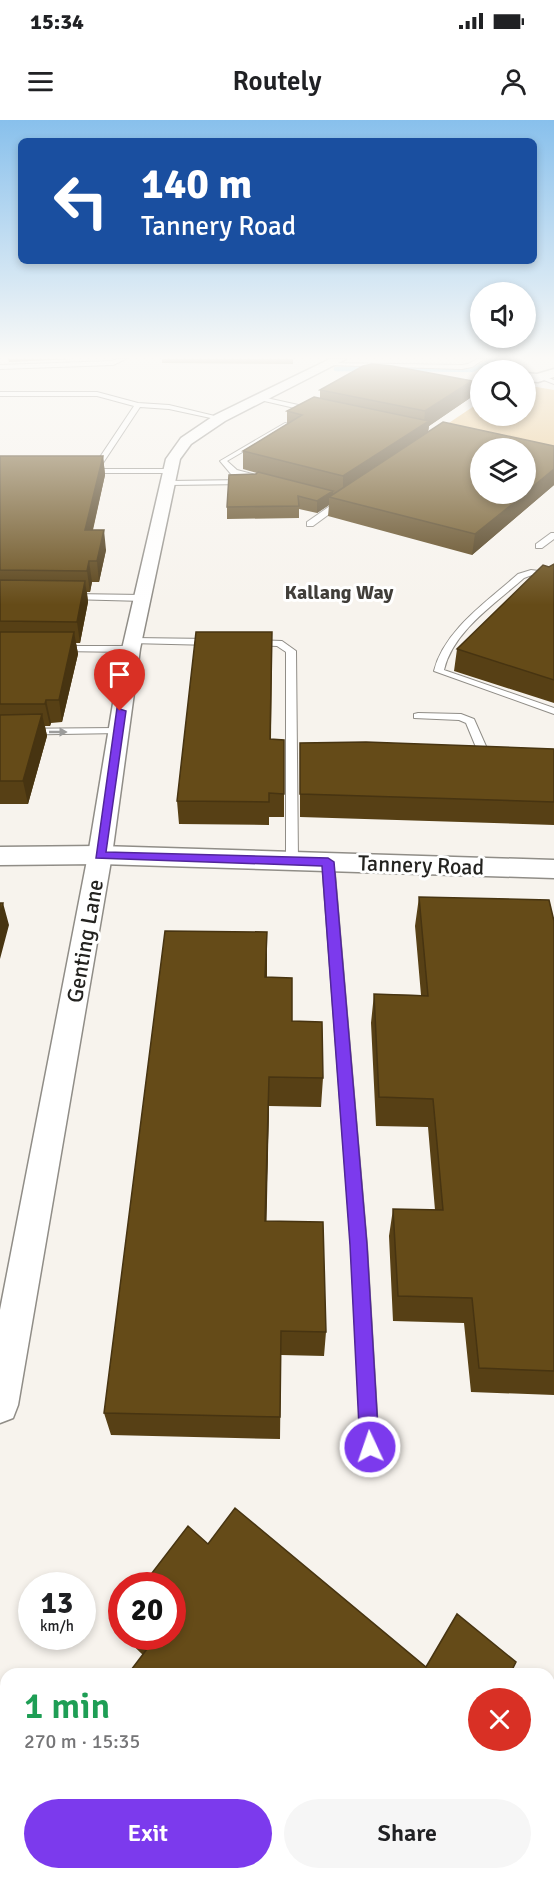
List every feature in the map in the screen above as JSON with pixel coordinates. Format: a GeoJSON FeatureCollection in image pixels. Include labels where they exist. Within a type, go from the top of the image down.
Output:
{"type":"FeatureCollection","features":[{"type":"Feature","properties":{"kind":"street","name":"Genting Lane"},"geometry":{"type":"LineString","coordinates":[[0,1405],[100,855],[117,731],[132,645],[173,459],[186,441]]}},
{"type":"Feature","properties":{"kind":"street","name":"Tannery Road"},"geometry":{"type":"LineString","coordinates":[[0,856],[100,855],[554,869]]}},
{"type":"Feature","properties":{"kind":"lane"},"geometry":{"type":"LineString","coordinates":[[94,471],[114,441]]}},
{"type":"Feature","properties":{"kind":"lane"},"geometry":{"type":"LineString","coordinates":[[82,471],[270,482],[234,472],[222,461],[257,441]]}},
{"type":"Feature","properties":{"kind":"lane"},"geometry":{"type":"LineString","coordinates":[[310,524],[354,494]]}},
{"type":"Feature","properties":{"kind":"lane"},"geometry":{"type":"LineString","coordinates":[[334,498],[345,501]]}},
{"type":"Feature","properties":{"kind":"lane"},"geometry":{"type":"LineString","coordinates":[[539,546],[554,535]]}},
{"type":"Feature","properties":{"kind":"lane"},"geometry":{"type":"LineString","coordinates":[[554,576],[531,572],[521,576],[446,647],[439,663],[439,671],[554,711]]}},
{"type":"Feature","properties":{"kind":"lane"},"geometry":{"type":"LineString","coordinates":[[60,597],[144,598]]}},
{"type":"Feature","properties":{"kind":"lane"},"geometry":{"type":"LineString","coordinates":[[48,649],[222,642]]}},
{"type":"Feature","properties":{"kind":"lane"},"geometry":{"type":"LineString","coordinates":[[245,643],[279,643],[291,651],[299,761],[292,861]]}},
{"type":"Feature","properties":{"kind":"lane"},"geometry":{"type":"LineString","coordinates":[[418,716],[461,717],[470,721],[484,753],[474,758],[462,758]]}},
{"type":"Feature","properties":{"kind":"lane"},"geometry":{"type":"LineString","coordinates":[[0,732],[117,731]]}},
{"type":"Feature","properties":{"kind":"lane"},"geometry":{"type":"LineString","coordinates":[[328,862],[356,1209],[370,1447]]}},
{"type":"Feature","properties":{"kind":"shaded area"},"geometry":{"type":"Polygon","coordinates":[[[536,441],[554,441],[554,457],[536,453],[536,441]]]}},
{"type":"Feature","properties":{"kind":"building"},"geometry":{"type":"Polygon","coordinates":[[[259,441],[398,441],[343,476],[243,451],[259,441]]]}},
{"type":"Feature","properties":{"kind":"building"},"geometry":{"type":"Polygon","coordinates":[[[414,441],[470,441],[470,504],[512,504],[475,534],[329,497],[414,441]]]}},
{"type":"Feature","properties":{"kind":"building"},"geometry":{"type":"Polygon","coordinates":[[[536,442],[554,446],[554,469],[536,484],[536,442]]]}},
{"type":"Feature","properties":{"kind":"building"},"geometry":{"type":"Polygon","coordinates":[[[0,456],[103,456],[85,530],[104,530],[97,561],[89,561],[87,571],[0,570],[0,456]]]}},
{"type":"Feature","properties":{"kind":"building"},"geometry":{"type":"Polygon","coordinates":[[[258,472],[333,491],[317,501],[298,496],[299,506],[227,507],[229,475],[258,472]]]}},
{"type":"Feature","properties":{"kind":"building"},"geometry":{"type":"Polygon","coordinates":[[[554,564],[554,680],[457,649],[543,565],[549,567],[554,564]]]}},
{"type":"Feature","properties":{"kind":"building"},"geometry":{"type":"Polygon","coordinates":[[[0,580],[85,581],[77,622],[0,621],[0,580]]]}},
{"type":"Feature","properties":{"kind":"building"},"geometry":{"type":"Polygon","coordinates":[[[0,632],[74,632],[59,700],[46,700],[45,704],[0,704],[0,632]]]}},
{"type":"Feature","properties":{"kind":"building"},"geometry":{"type":"Polygon","coordinates":[[[196,632],[272,632],[270,739],[284,740],[284,794],[269,793],[269,802],[177,801],[196,632]]]}},
{"type":"Feature","properties":{"kind":"building"},"geometry":{"type":"Polygon","coordinates":[[[42,714],[23,781],[0,781],[0,715],[42,714]]]}},
{"type":"Feature","properties":{"kind":"building"},"geometry":{"type":"Polygon","coordinates":[[[366,742],[554,749],[554,802],[300,794],[300,743],[366,742]]]}},
{"type":"Feature","properties":{"kind":"building"},"geometry":{"type":"Polygon","coordinates":[[[419,897],[549,900],[554,921],[554,1371],[479,1368],[472,1298],[398,1296],[393,1209],[443,1210],[433,1099],[379,1097],[374,994],[428,996],[419,897]]]}},
{"type":"Feature","properties":{"kind":"building"},"geometry":{"type":"Polygon","coordinates":[[[165,931],[267,932],[265,977],[292,978],[292,1021],[322,1022],[323,1078],[269,1077],[265,1221],[323,1222],[326,1332],[281,1331],[280,1417],[104,1413],[165,931]]]}},
{"type":"Feature","properties":{"kind":"building"},"geometry":{"type":"Polygon","coordinates":[[[235,1508],[426,1667],[457,1614],[516,1662],[513,1668],[133,1668],[146,1650],[186,1650],[186,1572],[153,1572],[188,1526],[208,1544],[235,1508]]]}},
{"type":"Feature","properties":{"kind":"district","name":"Kallang Way"},"geometry":{"type":"Point","coordinates":[339,592]}},
{"type":"Feature","properties":{"kind":"route"},"geometry":{"type":"LineString","coordinates":[[120,711],[100,855],[328,862],[359,1245],[370,1447]]}}]}
